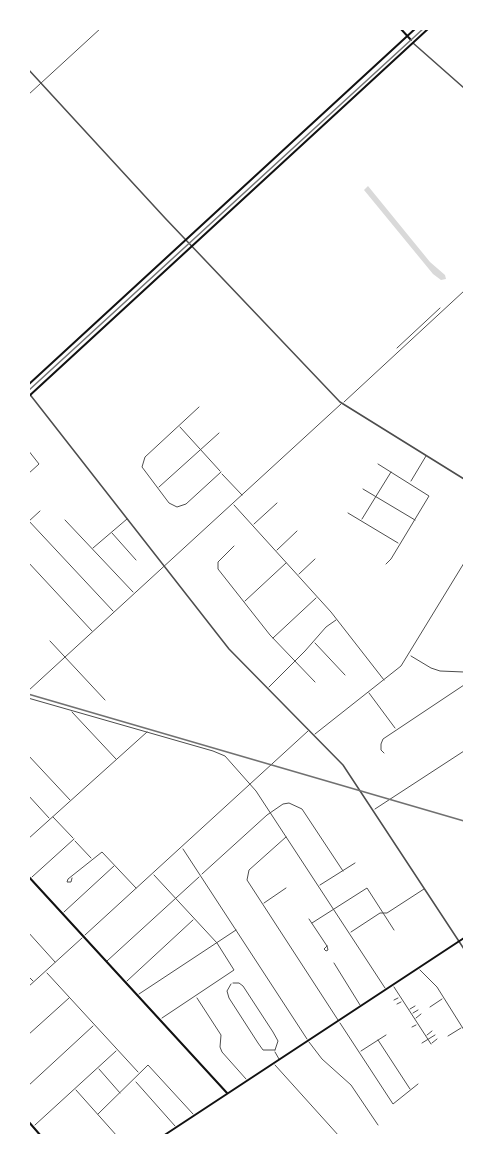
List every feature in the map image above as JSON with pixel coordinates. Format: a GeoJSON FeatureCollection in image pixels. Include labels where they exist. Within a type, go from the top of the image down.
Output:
{"type":"FeatureCollection","features":[{"type":"Feature","properties":{"kind":"main road"},"geometry":{"type":"LineString","coordinates":[[400,28],[412,42]]}},
{"type":"Feature","properties":{"kind":"main road"},"geometry":{"type":"LineString","coordinates":[[28,385],[416,28]]}},
{"type":"Feature","properties":{"kind":"main road"},"geometry":{"type":"LineString","coordinates":[[29,395],[429,28]]}},
{"type":"Feature","properties":{"kind":"main road"},"geometry":{"type":"LineString","coordinates":[[29,877],[228,1093]]}},
{"type":"Feature","properties":{"kind":"main road"},"geometry":{"type":"LineString","coordinates":[[164,1135],[465,938]]}},
{"type":"Feature","properties":{"kind":"main road"},"geometry":{"type":"LineString","coordinates":[[28,1121],[41,1136]]}},
{"type":"Feature","properties":{"kind":"street"},"geometry":{"type":"LineString","coordinates":[[28,95],[101,28]]}},
{"type":"Feature","properties":{"kind":"street"},"geometry":{"type":"LineString","coordinates":[[412,42],[465,88]]}},
{"type":"Feature","properties":{"kind":"street"},"geometry":{"type":"LineString","coordinates":[[28,69],[191,247],[342,404],[465,479]]}},
{"type":"Feature","properties":{"kind":"street"},"geometry":{"type":"LineString","coordinates":[[28,691],[465,291]]}},
{"type":"Feature","properties":{"kind":"street"},"geometry":{"type":"LineString","coordinates":[[397,348],[440,308]]}},
{"type":"Feature","properties":{"kind":"street"},"geometry":{"type":"LineString","coordinates":[[29,395],[228,647],[343,765],[465,949]]}},
{"type":"Feature","properties":{"kind":"street"},"geometry":{"type":"LineString","coordinates":[[199,407],[145,457],[142,463],[145,472],[171,505],[182,507],[221,472]]}},
{"type":"Feature","properties":{"kind":"street"},"geometry":{"type":"LineString","coordinates":[[178,426],[242,495]]}},
{"type":"Feature","properties":{"kind":"street"},"geometry":{"type":"LineString","coordinates":[[157,488],[219,433]]}},
{"type":"Feature","properties":{"kind":"street"},"geometry":{"type":"LineString","coordinates":[[28,450],[39,463],[28,474]]}},
{"type":"Feature","properties":{"kind":"street"},"geometry":{"type":"LineString","coordinates":[[410,483],[426,456]]}},
{"type":"Feature","properties":{"kind":"street"},"geometry":{"type":"LineString","coordinates":[[378,464],[429,495],[386,564]]}},
{"type":"Feature","properties":{"kind":"street"},"geometry":{"type":"LineString","coordinates":[[361,521],[391,472]]}},
{"type":"Feature","properties":{"kind":"street"},"geometry":{"type":"LineString","coordinates":[[363,489],[415,520]]}},
{"type":"Feature","properties":{"kind":"street"},"geometry":{"type":"LineString","coordinates":[[252,526],[277,503]]}},
{"type":"Feature","properties":{"kind":"street"},"geometry":{"type":"LineString","coordinates":[[232,504],[317,597],[384,680]]}},
{"type":"Feature","properties":{"kind":"street"},"geometry":{"type":"LineString","coordinates":[[40,511],[29,521],[114,613]]}},
{"type":"Feature","properties":{"kind":"street"},"geometry":{"type":"LineString","coordinates":[[348,513],[400,544]]}},
{"type":"Feature","properties":{"kind":"street"},"geometry":{"type":"LineString","coordinates":[[92,549],[128,518]]}},
{"type":"Feature","properties":{"kind":"street"},"geometry":{"type":"LineString","coordinates":[[65,520],[134,594]]}},
{"type":"Feature","properties":{"kind":"street"},"geometry":{"type":"LineString","coordinates":[[275,551],[297,531]]}},
{"type":"Feature","properties":{"kind":"street"},"geometry":{"type":"LineString","coordinates":[[110,532],[136,560]]}},
{"type":"Feature","properties":{"kind":"street"},"geometry":{"type":"LineString","coordinates":[[234,546],[219,560],[217,566],[273,638],[315,682]]}},
{"type":"Feature","properties":{"kind":"street"},"geometry":{"type":"LineString","coordinates":[[297,575],[315,559]]}},
{"type":"Feature","properties":{"kind":"street"},"geometry":{"type":"LineString","coordinates":[[28,562],[93,632]]}},
{"type":"Feature","properties":{"kind":"street"},"geometry":{"type":"LineString","coordinates":[[244,602],[286,563]]}},
{"type":"Feature","properties":{"kind":"street"},"geometry":{"type":"LineString","coordinates":[[314,735],[401,666],[465,563]]}},
{"type":"Feature","properties":{"kind":"street"},"geometry":{"type":"LineString","coordinates":[[273,638],[317,597]]}},
{"type":"Feature","properties":{"kind":"street"},"geometry":{"type":"LineString","coordinates":[[268,688],[336,619]]}},
{"type":"Feature","properties":{"kind":"street"},"geometry":{"type":"LineString","coordinates":[[50,641],[105,700]]}},
{"type":"Feature","properties":{"kind":"street"},"geometry":{"type":"LineString","coordinates":[[314,641],[345,675]]}},
{"type":"Feature","properties":{"kind":"street"},"geometry":{"type":"LineString","coordinates":[[409,655],[440,671],[465,672]]}},
{"type":"Feature","properties":{"kind":"street"},"geometry":{"type":"LineString","coordinates":[[384,753],[381,750],[383,739],[465,685]]}},
{"type":"Feature","properties":{"kind":"street"},"geometry":{"type":"LineString","coordinates":[[368,692],[396,730]]}},
{"type":"Feature","properties":{"kind":"street"},"geometry":{"type":"LineString","coordinates":[[28,698],[219,753],[251,783],[386,990]]}},
{"type":"Feature","properties":{"kind":"street"},"geometry":{"type":"LineString","coordinates":[[72,710],[117,759]]}},
{"type":"Feature","properties":{"kind":"street"},"geometry":{"type":"LineString","coordinates":[[28,987],[309,730]]}},
{"type":"Feature","properties":{"kind":"street"},"geometry":{"type":"LineString","coordinates":[[28,839],[147,732]]}},
{"type":"Feature","properties":{"kind":"street"},"geometry":{"type":"LineString","coordinates":[[373,810],[465,751]]}},
{"type":"Feature","properties":{"kind":"street"},"geometry":{"type":"LineString","coordinates":[[28,755],[71,801]]}},
{"type":"Feature","properties":{"kind":"street"},"geometry":{"type":"LineString","coordinates":[[28,795],[50,819]]}},
{"type":"Feature","properties":{"kind":"street"},"geometry":{"type":"LineString","coordinates":[[107,962],[270,813],[289,803],[302,808],[343,871]]}},
{"type":"Feature","properties":{"kind":"street"},"geometry":{"type":"LineString","coordinates":[[53,817],[92,859]]}},
{"type":"Feature","properties":{"kind":"street"},"geometry":{"type":"LineString","coordinates":[[286,837],[247,873],[248,883],[393,1104],[418,1084]]}},
{"type":"Feature","properties":{"kind":"street"},"geometry":{"type":"LineString","coordinates":[[29,877],[74,839]]}},
{"type":"Feature","properties":{"kind":"street"},"geometry":{"type":"LineString","coordinates":[[181,848],[320,1057],[350,1083],[378,1125]]}},
{"type":"Feature","properties":{"kind":"street"},"geometry":{"type":"LineString","coordinates":[[72,878],[71,882],[67,882],[102,852],[136,889]]}},
{"type":"Feature","properties":{"kind":"street"},"geometry":{"type":"LineString","coordinates":[[318,886],[355,863]]}},
{"type":"Feature","properties":{"kind":"street"},"geometry":{"type":"LineString","coordinates":[[63,914],[115,865]]}},
{"type":"Feature","properties":{"kind":"street"},"geometry":{"type":"LineString","coordinates":[[153,873],[217,944],[234,969],[233,972],[160,1019]]}},
{"type":"Feature","properties":{"kind":"street"},"geometry":{"type":"LineString","coordinates":[[262,904],[286,888]]}},
{"type":"Feature","properties":{"kind":"street"},"geometry":{"type":"LineString","coordinates":[[312,923],[368,889],[394,930]]}},
{"type":"Feature","properties":{"kind":"street"},"geometry":{"type":"LineString","coordinates":[[349,933],[380,913],[386,914],[424,889]]}},
{"type":"Feature","properties":{"kind":"street"},"geometry":{"type":"LineString","coordinates":[[125,982],[194,919]]}},
{"type":"Feature","properties":{"kind":"street"},"geometry":{"type":"LineString","coordinates":[[309,919],[327,946]]}},
{"type":"Feature","properties":{"kind":"street"},"geometry":{"type":"LineString","coordinates":[[138,995],[237,930]]}},
{"type":"Feature","properties":{"kind":"street"},"geometry":{"type":"LineString","coordinates":[[28,932],[56,962]]}},
{"type":"Feature","properties":{"kind":"street"},"geometry":{"type":"LineString","coordinates":[[334,963],[361,1006]]}},
{"type":"Feature","properties":{"kind":"street"},"geometry":{"type":"LineString","coordinates":[[419,968],[444,998],[465,1030]]}},
{"type":"Feature","properties":{"kind":"street"},"geometry":{"type":"LineString","coordinates":[[46,971],[139,1073]]}},
{"type":"Feature","properties":{"kind":"street"},"geometry":{"type":"LineString","coordinates":[[28,976],[34,982]]}},
{"type":"Feature","properties":{"kind":"street"},"geometry":{"type":"LineString","coordinates":[[230,983],[239,983],[245,988],[276,1037],[278,1043],[275,1050],[265,1051],[258,1043],[229,998],[227,991],[230,983]]}},
{"type":"Feature","properties":{"kind":"street"},"geometry":{"type":"LineString","coordinates":[[393,985],[431,1044]]}},
{"type":"Feature","properties":{"kind":"street"},"geometry":{"type":"LineString","coordinates":[[196,996],[221,1035],[222,1052],[247,1081]]}},
{"type":"Feature","properties":{"kind":"street"},"geometry":{"type":"LineString","coordinates":[[394,1000],[399,996]]}},
{"type":"Feature","properties":{"kind":"street"},"geometry":{"type":"LineString","coordinates":[[28,1035],[70,998]]}},
{"type":"Feature","properties":{"kind":"street"},"geometry":{"type":"LineString","coordinates":[[430,1006],[444,998]]}},
{"type":"Feature","properties":{"kind":"street"},"geometry":{"type":"LineString","coordinates":[[397,1004],[402,1001]]}},
{"type":"Feature","properties":{"kind":"street"},"geometry":{"type":"LineString","coordinates":[[409,1010],[415,1006]]}},
{"type":"Feature","properties":{"kind":"street"},"geometry":{"type":"LineString","coordinates":[[411,1014],[418,1010]]}},
{"type":"Feature","properties":{"kind":"street"},"geometry":{"type":"LineString","coordinates":[[409,1023],[421,1014]]}},
{"type":"Feature","properties":{"kind":"street"},"geometry":{"type":"LineString","coordinates":[[412,1027],[418,1024]]}},
{"type":"Feature","properties":{"kind":"street"},"geometry":{"type":"LineString","coordinates":[[28,1086],[95,1025]]}},
{"type":"Feature","properties":{"kind":"street"},"geometry":{"type":"LineString","coordinates":[[448,1036],[463,1027]]}},
{"type":"Feature","properties":{"kind":"street"},"geometry":{"type":"LineString","coordinates":[[425,1036],[432,1031]]}},
{"type":"Feature","properties":{"kind":"street"},"geometry":{"type":"LineString","coordinates":[[360,1052],[386,1035]]}},
{"type":"Feature","properties":{"kind":"street"},"geometry":{"type":"LineString","coordinates":[[422,1044],[435,1035]]}},
{"type":"Feature","properties":{"kind":"street"},"geometry":{"type":"LineString","coordinates":[[425,1047],[437,1039]]}},
{"type":"Feature","properties":{"kind":"street"},"geometry":{"type":"LineString","coordinates":[[378,1040],[411,1090]]}},
{"type":"Feature","properties":{"kind":"street"},"geometry":{"type":"LineString","coordinates":[[33,1127],[117,1049]]}},
{"type":"Feature","properties":{"kind":"street"},"geometry":{"type":"LineString","coordinates":[[275,1050],[280,1059]]}},
{"type":"Feature","properties":{"kind":"street"},"geometry":{"type":"LineString","coordinates":[[273,1063],[339,1136]]}},
{"type":"Feature","properties":{"kind":"street"},"geometry":{"type":"LineString","coordinates":[[98,1114],[148,1065],[194,1115]]}},
{"type":"Feature","properties":{"kind":"street"},"geometry":{"type":"LineString","coordinates":[[97,1068],[120,1093]]}},
{"type":"Feature","properties":{"kind":"street"},"geometry":{"type":"LineString","coordinates":[[134,1080],[177,1127]]}},
{"type":"Feature","properties":{"kind":"street"},"geometry":{"type":"LineString","coordinates":[[75,1089],[117,1136]]}},
{"type":"Feature","properties":{"kind":"shaded area"},"geometry":{"type":"Polygon","coordinates":[[[368,186],[430,262],[445,275],[446,279],[441,280],[433,274],[364,190],[368,186]]]}},
{"type":"Feature","properties":{"kind":"railway"},"geometry":{"type":"LineString","coordinates":[[28,391],[424,28]]}},
{"type":"Feature","properties":{"kind":"railway"},"geometry":{"type":"LineString","coordinates":[[28,694],[464,821]]}}]}
